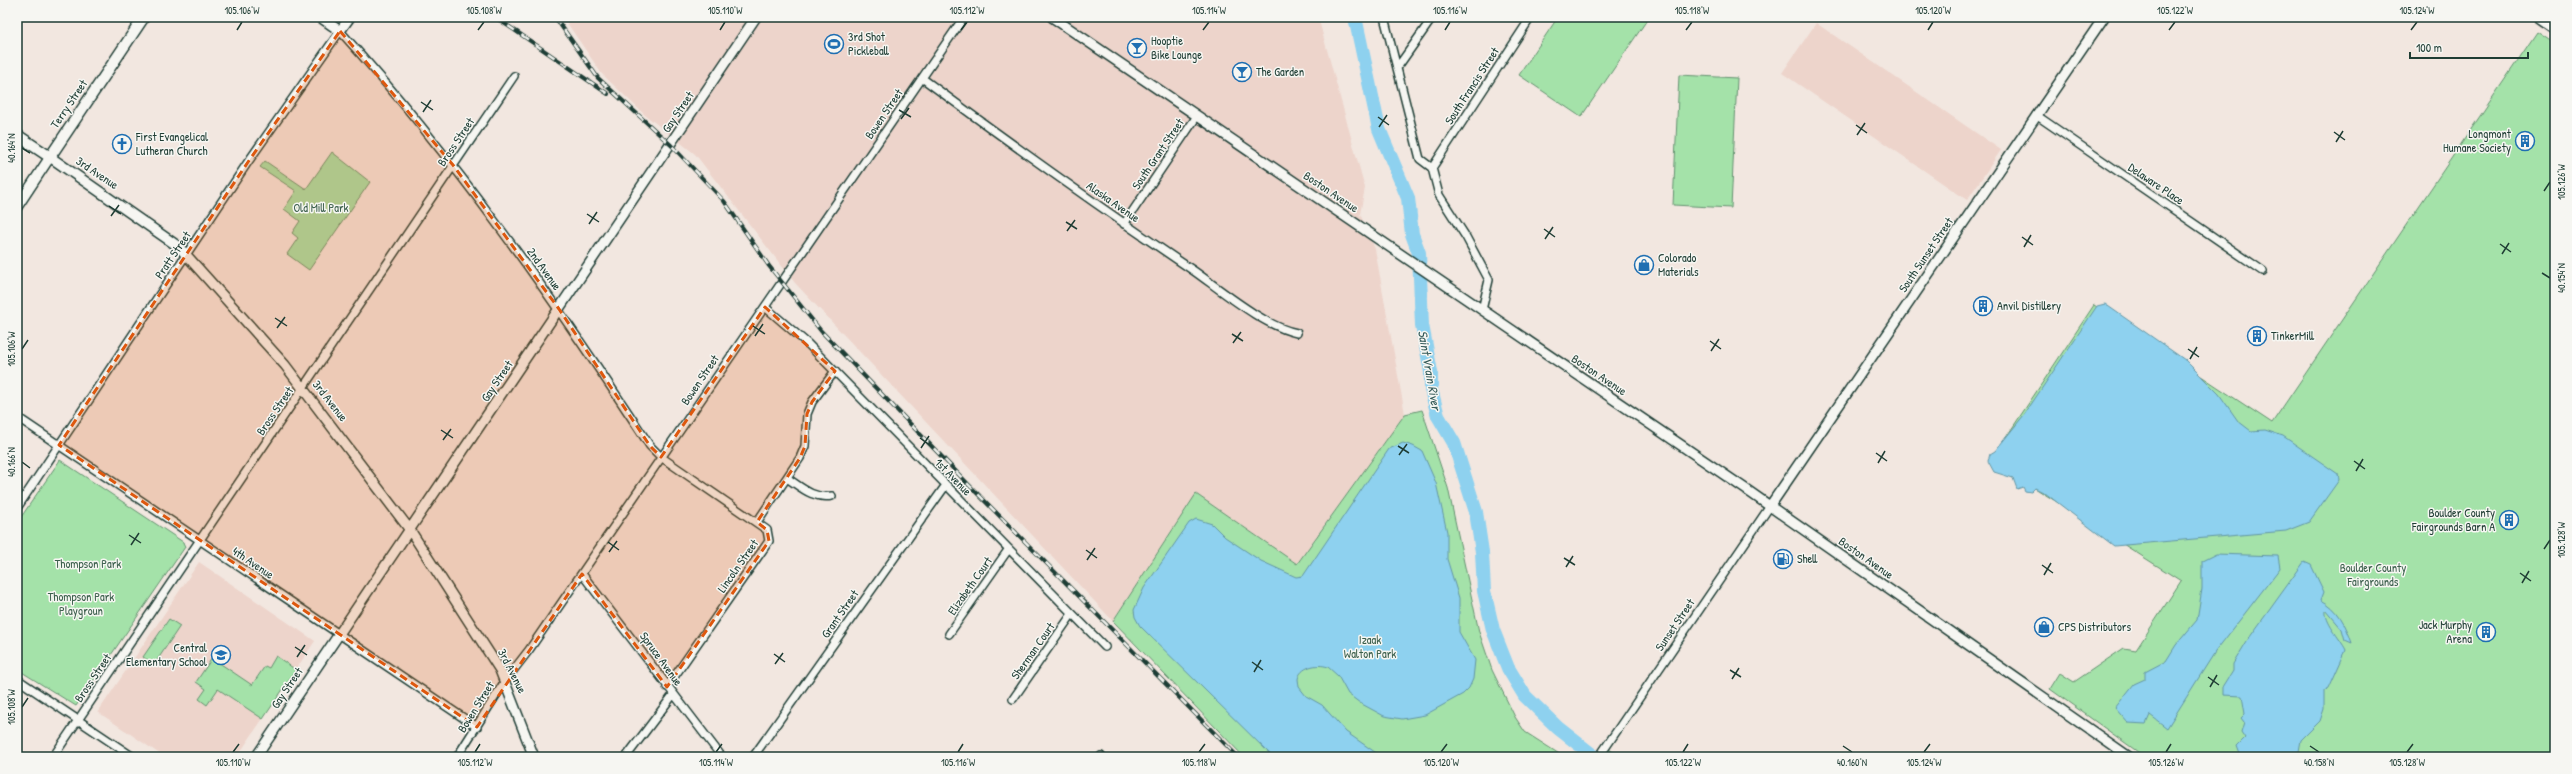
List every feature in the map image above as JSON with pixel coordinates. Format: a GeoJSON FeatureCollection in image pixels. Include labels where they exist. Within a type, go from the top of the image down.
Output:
{"type":"FeatureCollection","features":[{"type":"Feature","properties":{"kind":"main road","name":"Terry Street"},"geometry":{"type":"LineString","coordinates":[[50,157],[144,17]]}},
{"type":"Feature","properties":{"kind":"main road"},"geometry":{"type":"LineString","coordinates":[[2539,17],[2555,28]]}},
{"type":"Feature","properties":{"kind":"main road","name":"3rd Avenue"},"geometry":{"type":"LineString","coordinates":[[17,135],[50,157]]}},
{"type":"Feature","properties":{"kind":"street","name":"2nd Avenue"},"geometry":{"type":"LineString","coordinates":[[320,17],[340,30],[453,165],[559,309],[650,446],[661,457],[757,522]]}},
{"type":"Feature","properties":{"kind":"street","name":"Pratt Street"},"geometry":{"type":"LineString","coordinates":[[17,508],[248,162],[350,17]]}},
{"type":"Feature","properties":{"kind":"street","name":"Gay Street"},"geometry":{"type":"LineString","coordinates":[[256,757],[756,17]]}},
{"type":"Feature","properties":{"kind":"street","name":"Bowen Street"},"geometry":{"type":"LineString","coordinates":[[457,757],[505,681],[582,574],[964,17]]}},
{"type":"Feature","properties":{"kind":"street","name":"Boston Avenue"},"geometry":{"type":"LineString","coordinates":[[1052,17],[1770,506],[2129,757]]}},
{"type":"Feature","properties":{"kind":"street"},"geometry":{"type":"LineString","coordinates":[[1384,17],[1420,159],[1432,168],[1439,195],[1456,220],[1489,280],[1482,310]]}},
{"type":"Feature","properties":{"kind":"street"},"geometry":{"type":"LineString","coordinates":[[1397,68],[1433,17]]}},
{"type":"Feature","properties":{"kind":"street","name":"South Francis Street"},"geometry":{"type":"LineString","coordinates":[[1432,168],[1531,17]]}},
{"type":"Feature","properties":{"kind":"street","name":"South Sunset Street"},"geometry":{"type":"LineString","coordinates":[[1770,506],[2104,17]]}},
{"type":"Feature","properties":{"kind":"street","name":"Bross Street"},"geometry":{"type":"LineString","coordinates":[[53,757],[514,76]]}},
{"type":"Feature","properties":{"kind":"street","name":"Alaska Avenue"},"geometry":{"type":"LineString","coordinates":[[922,78],[1124,224],[1272,324],[1285,331],[1297,333]]}},
{"type":"Feature","properties":{"kind":"street","name":"Delaware Place"},"geometry":{"type":"LineString","coordinates":[[2036,115],[2263,271]]}},
{"type":"Feature","properties":{"kind":"street","name":"South Grant Street"},"geometry":{"type":"LineString","coordinates":[[1124,224],[1197,116]]}},
{"type":"Feature","properties":{"kind":"street","name":"Terry Street"},"geometry":{"type":"LineString","coordinates":[[17,206],[50,157]]}},
{"type":"Feature","properties":{"kind":"street","name":"3rd Avenue"},"geometry":{"type":"LineString","coordinates":[[50,157],[168,238],[188,254],[303,388],[410,530],[505,681],[534,757]]}},
{"type":"Feature","properties":{"kind":"street","name":"1st Avenue"},"geometry":{"type":"LineString","coordinates":[[765,307],[835,371],[1008,550],[1105,647]]}},
{"type":"Feature","properties":{"kind":"street","name":"Lincoln Street"},"geometry":{"type":"LineString","coordinates":[[667,687],[769,541],[767,530],[757,522],[800,458],[805,446],[807,414],[812,402],[835,371]]}},
{"type":"Feature","properties":{"kind":"street","name":"4th Avenue"},"geometry":{"type":"LineString","coordinates":[[17,417],[338,635],[477,727]]}},
{"type":"Feature","properties":{"kind":"street"},"geometry":{"type":"LineString","coordinates":[[787,478],[812,495],[822,498],[832,496]]}},
{"type":"Feature","properties":{"kind":"street","name":"Grant Street"},"geometry":{"type":"LineString","coordinates":[[753,757],[946,485]]}},
{"type":"Feature","properties":{"kind":"street","name":"Sunset Street"},"geometry":{"type":"LineString","coordinates":[[1601,754],[1770,506]]}},
{"type":"Feature","properties":{"kind":"street","name":"Elizabeth Court"},"geometry":{"type":"LineString","coordinates":[[949,634],[1008,550]]}},
{"type":"Feature","properties":{"kind":"street","name":"Spruce Avenue"},"geometry":{"type":"LineString","coordinates":[[582,574],[673,695],[722,757]]}},
{"type":"Feature","properties":{"kind":"street","name":"Sherman Court"},"geometry":{"type":"LineString","coordinates":[[1013,699],[1072,614]]}},
{"type":"Feature","properties":{"kind":"street"},"geometry":{"type":"LineString","coordinates":[[17,678],[133,757]]}},
{"type":"Feature","properties":{"kind":"street"},"geometry":{"type":"LineString","coordinates":[[626,757],[673,695]]}},
{"type":"Feature","properties":{"kind":"highlighted area"},"geometry":{"type":"Polygon","coordinates":[[[340,31],[453,165],[559,309],[650,446],[661,457],[765,307],[835,371],[812,402],[807,414],[805,446],[800,458],[757,522],[767,530],[769,541],[667,687],[582,574],[477,727],[59,445],[248,162],[340,31]]]}},
{"type":"Feature","properties":{"kind":"shaded area"},"geometry":{"type":"Polygon","coordinates":[[[563,17],[1318,17],[1365,188],[1360,214],[1375,249],[1405,414],[1297,564],[1196,495],[1113,621],[795,283],[695,154],[645,115],[602,74],[563,17]]]}},
{"type":"Feature","properties":{"kind":"shaded area"},"geometry":{"type":"Polygon","coordinates":[[[1816,23],[2001,150],[1967,200],[1782,73],[1816,23]]]}},
{"type":"Feature","properties":{"kind":"shaded area","name":"Central Elementary School"},"geometry":{"type":"Polygon","coordinates":[[[199,562],[315,641],[237,757],[164,757],[98,712],[199,562]]]}},
{"type":"Feature","properties":{"kind":"green space"},"geometry":{"type":"Polygon","coordinates":[[[1558,17],[1649,17],[1581,117],[1519,75],[1558,17]]]}},
{"type":"Feature","properties":{"kind":"green space","name":"Boulder County Fairgrounds"},"geometry":{"type":"Polygon","coordinates":[[[2537,32],[2555,44],[2555,757],[2145,757],[2050,689],[2060,673],[2074,682],[2124,648],[2136,650],[2181,581],[1991,460],[2094,305],[2272,423],[2537,32]]]}},
{"type":"Feature","properties":{"kind":"green space"},"geometry":{"type":"Polygon","coordinates":[[[1679,75],[1737,78],[1731,208],[1673,205],[1679,75]]]}},
{"type":"Feature","properties":{"kind":"green space","name":"Old Mill Park"},"geometry":{"type":"Polygon","coordinates":[[[332,152],[370,182],[309,270],[287,254],[298,238],[292,233],[300,221],[284,209],[296,191],[260,167],[265,161],[306,189],[332,152]]]}},
{"type":"Feature","properties":{"kind":"green space","name":"Izaak Walton Park"},"geometry":{"type":"Polygon","coordinates":[[[1422,410],[1448,488],[1479,632],[1492,670],[1515,717],[1525,732],[1564,757],[1244,757],[1113,621],[1196,494],[1297,564],[1405,414],[1422,410]]]}},
{"type":"Feature","properties":{"kind":"green space","name":"Thompson Park"},"geometry":{"type":"Polygon","coordinates":[[[60,460],[183,542],[185,547],[76,706],[17,669],[17,523],[60,460]]]}},
{"type":"Feature","properties":{"kind":"green space"},"geometry":{"type":"Polygon","coordinates":[[[169,619],[180,626],[154,665],[143,657],[169,619]]]}},
{"type":"Feature","properties":{"kind":"green space"},"geometry":{"type":"Polygon","coordinates":[[[276,656],[296,670],[263,719],[218,689],[207,705],[199,699],[206,689],[196,682],[212,658],[252,685],[265,666],[269,668],[276,656]]]}},
{"type":"Feature","properties":{"kind":"green space"},"geometry":{"type":"Polygon","coordinates":[[[1606,747],[1620,757],[1599,757],[1606,747]]]}},
{"type":"Feature","properties":{"kind":"water"},"geometry":{"type":"Polygon","coordinates":[[[2105,304],[2185,360],[2219,394],[2238,421],[2251,431],[2265,430],[2283,436],[2338,474],[2339,480],[2309,522],[2286,531],[2114,546],[2045,493],[2035,488],[2031,492],[2025,491],[2023,487],[2017,489],[2013,478],[1994,472],[1988,461],[1990,454],[1995,451],[2024,415],[2097,306],[2105,304]]]}},
{"type":"Feature","properties":{"kind":"water","name":"Izaak Walton Park"},"geometry":{"type":"Polygon","coordinates":[[[1403,443],[1422,451],[1436,483],[1447,532],[1447,559],[1459,598],[1459,632],[1475,660],[1473,679],[1469,688],[1463,694],[1425,715],[1402,719],[1384,716],[1360,703],[1348,694],[1338,676],[1328,667],[1310,667],[1305,669],[1299,675],[1298,679],[1299,687],[1306,696],[1322,705],[1346,732],[1382,757],[1273,757],[1140,626],[1135,617],[1134,610],[1144,588],[1189,523],[1196,519],[1212,524],[1225,537],[1261,561],[1296,577],[1303,576],[1389,449],[1403,443]]]}},
{"type":"Feature","properties":{"kind":"water"},"geometry":{"type":"Polygon","coordinates":[[[2216,554],[2278,556],[2280,568],[2215,652],[2167,728],[2150,715],[2146,724],[2128,723],[2115,708],[2134,684],[2145,679],[2145,672],[2166,661],[2176,645],[2197,620],[2202,589],[2202,561],[2216,554]]]}},
{"type":"Feature","properties":{"kind":"water"},"geometry":{"type":"Polygon","coordinates":[[[2304,562],[2311,565],[2324,592],[2321,600],[2337,612],[2352,643],[2345,640],[2342,629],[2326,610],[2327,620],[2346,650],[2329,688],[2324,691],[2324,709],[2320,721],[2301,740],[2298,757],[2241,757],[2237,746],[2245,738],[2241,732],[2244,722],[2241,718],[2245,714],[2242,696],[2223,695],[2223,687],[2233,671],[2233,664],[2247,641],[2304,562]]]}},
{"type":"Feature","properties":{"kind":"waterway","name":"Saint Vrain River"},"geometry":{"type":"LineString","coordinates":[[1355,17],[1379,129],[1408,198],[1412,234],[1419,253],[1422,325],[1431,372],[1431,389],[1438,416],[1454,443],[1476,512],[1482,552],[1484,591],[1493,630],[1508,668],[1525,696],[1558,728],[1595,757]]}},
{"type":"Feature","properties":{"kind":"railway"},"geometry":{"type":"LineString","coordinates":[[495,17],[608,94]]}},
{"type":"Feature","properties":{"kind":"railway"},"geometry":{"type":"LineString","coordinates":[[555,17],[598,78],[671,145],[724,201],[769,266],[821,331],[967,483],[1238,757]]}},
{"type":"Feature","properties":{"kind":"place","name":"3rd Shot Pickleball"},"geometry":{"type":"Point","coordinates":[834,44]}},
{"type":"Feature","properties":{"kind":"place","name":"Hooptie Bike Lounge"},"geometry":{"type":"Point","coordinates":[1137,48]}},
{"type":"Feature","properties":{"kind":"place","name":"The Garden"},"geometry":{"type":"Point","coordinates":[1242,72]}},
{"type":"Feature","properties":{"kind":"place","name":"Longmont Humane Society"},"geometry":{"type":"Point","coordinates":[2525,141]}},
{"type":"Feature","properties":{"kind":"place","name":"First Evangelical Lutheran Church"},"geometry":{"type":"Point","coordinates":[122,144]}},
{"type":"Feature","properties":{"kind":"place","name":"Colorado Materials"},"geometry":{"type":"Point","coordinates":[1644,265]}},
{"type":"Feature","properties":{"kind":"place","name":"Anvil Distillery"},"geometry":{"type":"Point","coordinates":[1983,306]}},
{"type":"Feature","properties":{"kind":"place","name":"TinkerMill"},"geometry":{"type":"Point","coordinates":[2257,336]}},
{"type":"Feature","properties":{"kind":"place","name":"Boulder County Fairgrounds Barn A"},"geometry":{"type":"Point","coordinates":[2509,520]}},
{"type":"Feature","properties":{"kind":"place","name":"Shell"},"geometry":{"type":"Point","coordinates":[1783,559]}},
{"type":"Feature","properties":{"kind":"place","name":"CPS Distributors"},"geometry":{"type":"Point","coordinates":[2044,627]}},
{"type":"Feature","properties":{"kind":"place","name":"Jack Murphy Arena"},"geometry":{"type":"Point","coordinates":[2486,632]}},
{"type":"Feature","properties":{"kind":"place","name":"Central Elementary School"},"geometry":{"type":"Point","coordinates":[221,655]}},
{"type":"Feature","properties":{"kind":"park label","name":"Thompson Park Playgroun"},"geometry":{"type":"Point","coordinates":[81,604]}}]}
